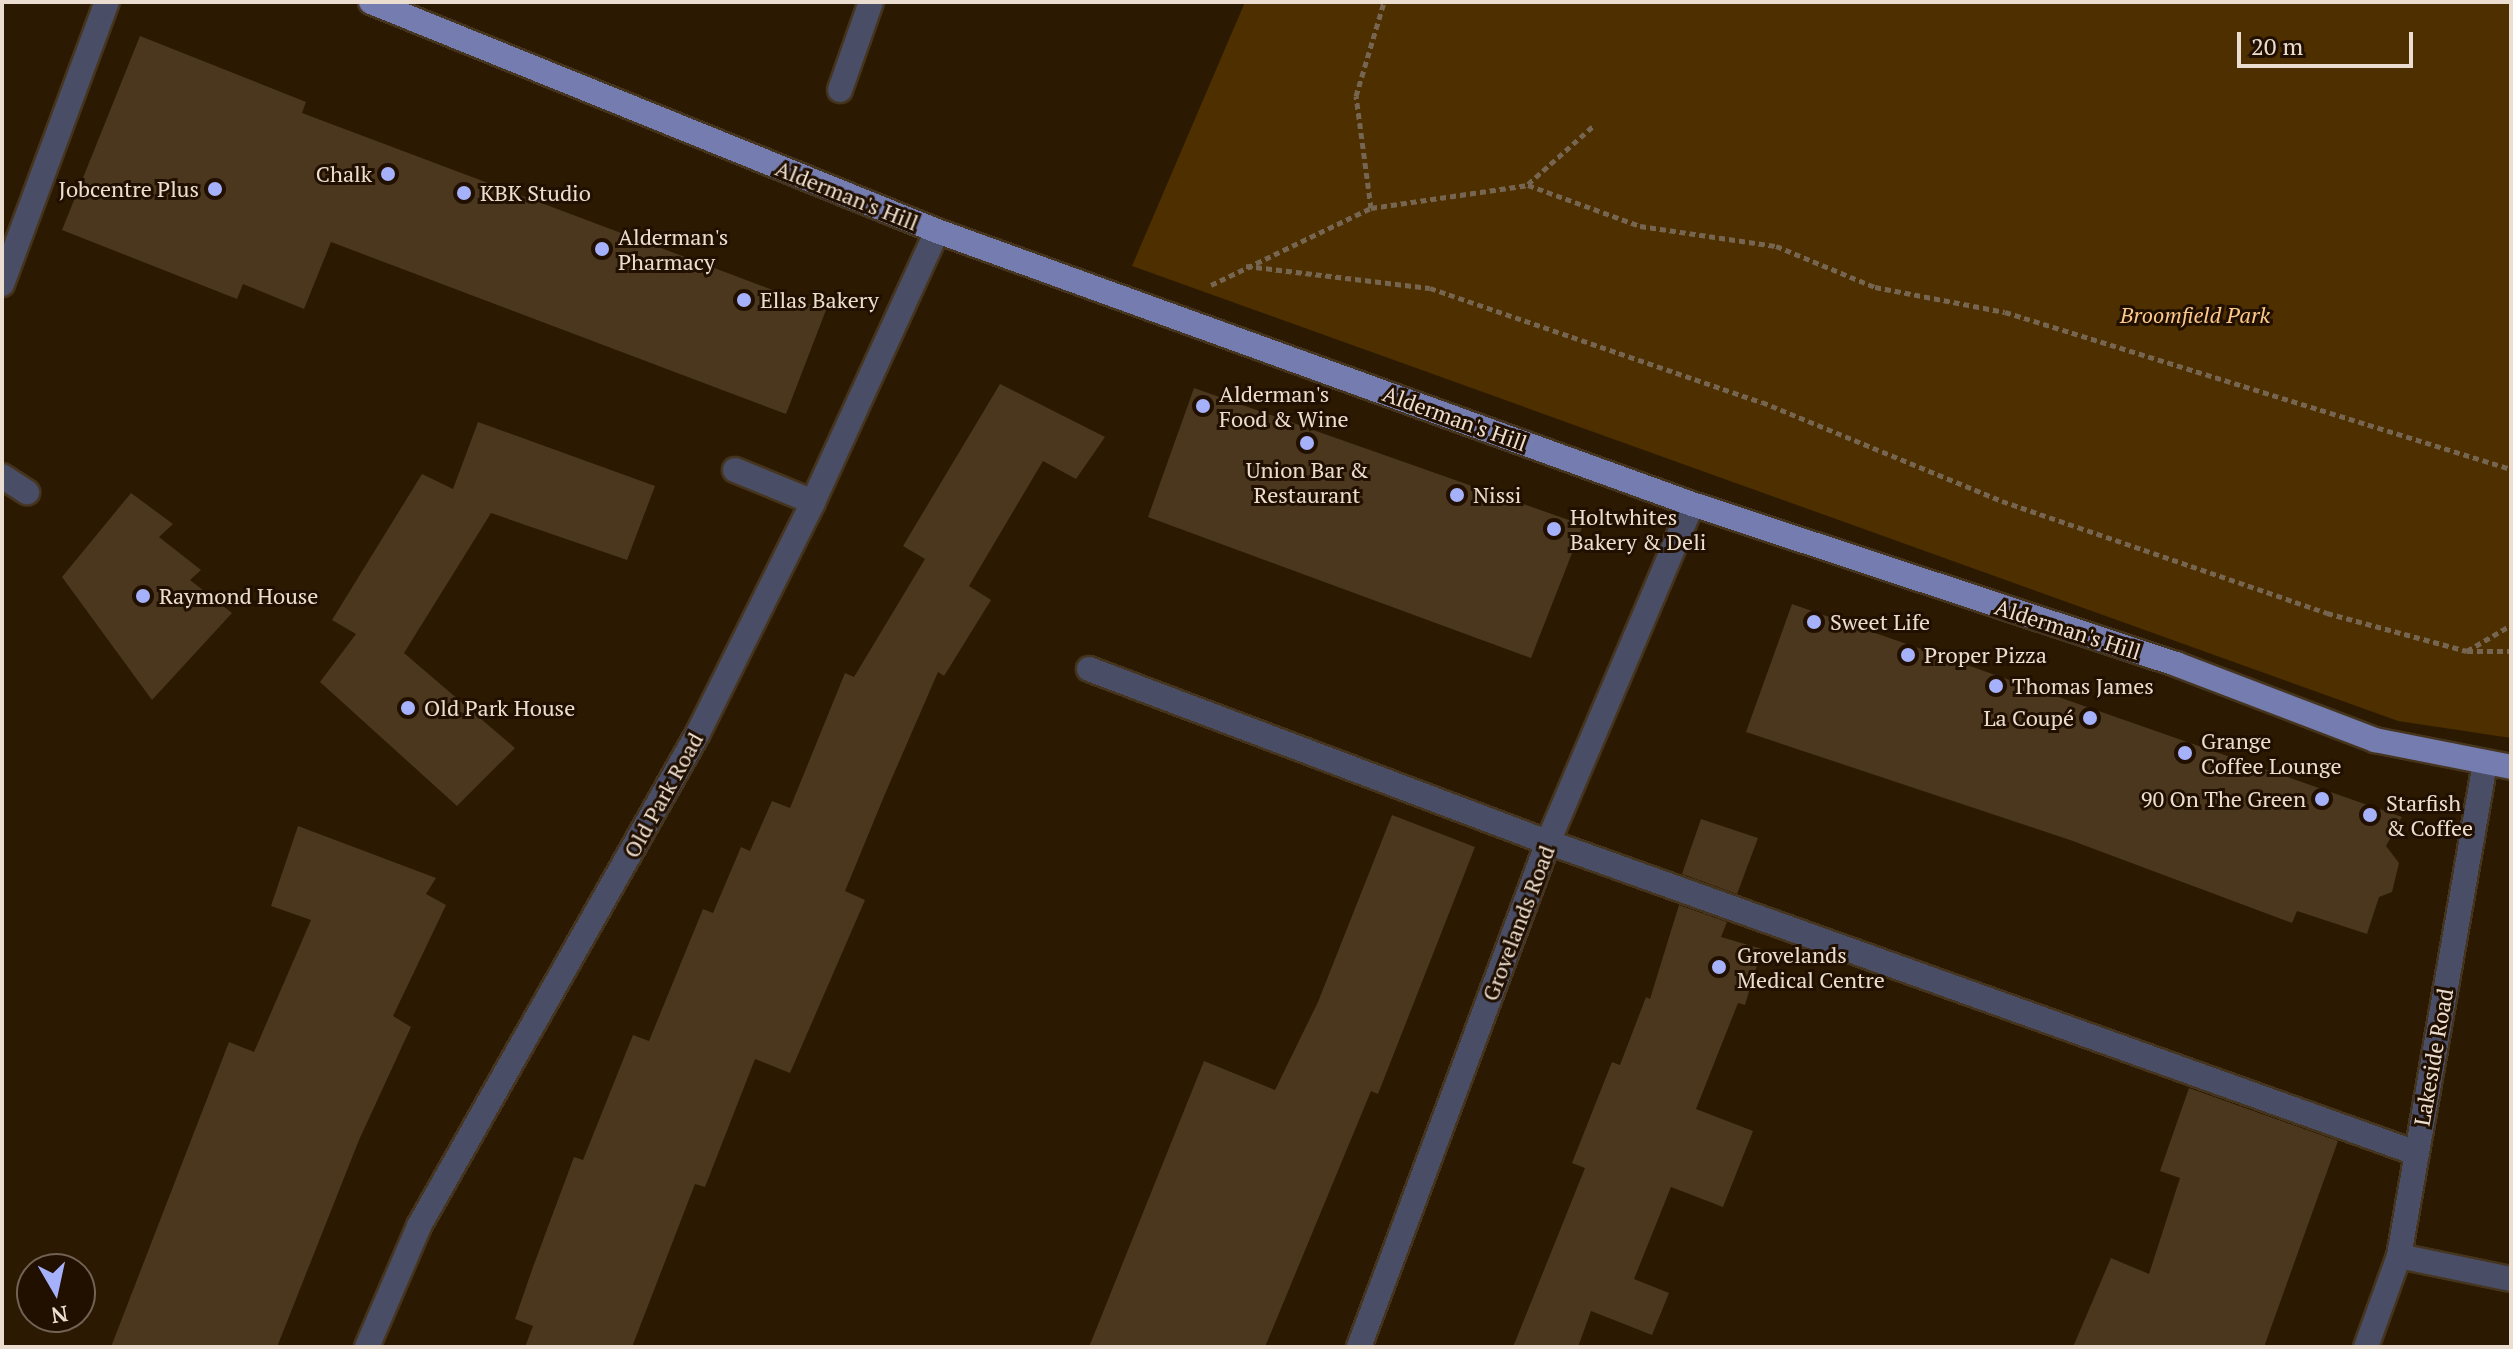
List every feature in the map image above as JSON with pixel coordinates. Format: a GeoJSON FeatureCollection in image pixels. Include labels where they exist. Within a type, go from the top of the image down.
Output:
{"type":"FeatureCollection","features":[{"type":"Feature","properties":{"kind":"main road","name":"Alderman's Hill"},"geometry":{"type":"LineString","coordinates":[[371,2],[937,231],[1692,504],[2176,664],[2375,740],[2511,767]]}},
{"type":"Feature","properties":{"kind":"street"},"geometry":{"type":"LineString","coordinates":[[2,284],[107,2]]}},
{"type":"Feature","properties":{"kind":"street"},"geometry":{"type":"LineString","coordinates":[[840,90],[871,2]]}},
{"type":"Feature","properties":{"kind":"street","name":"Old Park Road"},"geometry":{"type":"LineString","coordinates":[[367,1347],[419,1226],[698,733],[813,502],[937,231]]}},
{"type":"Feature","properties":{"kind":"street"},"geometry":{"type":"LineString","coordinates":[[735,470],[813,502]]}},
{"type":"Feature","properties":{"kind":"street"},"geometry":{"type":"LineString","coordinates":[[2,476],[27,492]]}},
{"type":"Feature","properties":{"kind":"street","name":"Grovelands Road"},"geometry":{"type":"LineString","coordinates":[[1359,1347],[1548,842],[1692,504]]}},
{"type":"Feature","properties":{"kind":"street"},"geometry":{"type":"LineString","coordinates":[[1089,669],[1548,842],[2416,1153]]}},
{"type":"Feature","properties":{"kind":"street","name":"Lakeside Road"},"geometry":{"type":"LineString","coordinates":[[2366,1347],[2399,1256],[2485,763]]}},
{"type":"Feature","properties":{"kind":"street"},"geometry":{"type":"LineString","coordinates":[[2399,1256],[2511,1279]]}},
{"type":"Feature","properties":{"kind":"path"},"geometry":{"type":"LineString","coordinates":[[1371,208],[1356,96],[1384,2]]}},
{"type":"Feature","properties":{"kind":"path"},"geometry":{"type":"LineString","coordinates":[[1528,185],[1593,126]]}},
{"type":"Feature","properties":{"kind":"path"},"geometry":{"type":"LineString","coordinates":[[2511,469],[2005,312],[1875,287],[1776,246],[1640,226],[1528,185],[1371,208],[1245,266],[1430,288],[1762,402],[2002,501],[2327,613],[2467,651],[2511,651]]}},
{"type":"Feature","properties":{"kind":"path"},"geometry":{"type":"LineString","coordinates":[[2467,651],[2511,625]]}},
{"type":"Feature","properties":{"kind":"green space","name":"Broomfield Park"},"geometry":{"type":"Polygon","coordinates":[[[1245,2],[2511,2],[2511,738],[2398,721],[1132,266],[1245,2]]]}},
{"type":"Feature","properties":{"kind":"building"},"geometry":{"type":"Polygon","coordinates":[[[140,36],[306,102],[302,113],[826,310],[786,414],[331,242],[304,309],[243,284],[237,299],[62,230],[140,36]]]}},
{"type":"Feature","properties":{"kind":"building"},"geometry":{"type":"Polygon","coordinates":[[[1000,384],[1105,437],[1076,479],[1043,461],[969,586],[991,600],[944,676],[938,672],[885,794],[845,891],[865,900],[790,1073],[755,1059],[705,1187],[695,1184],[632,1347],[525,1347],[533,1326],[515,1319],[533,1267],[574,1157],[583,1160],[633,1035],[649,1041],[703,909],[713,913],[741,847],[750,851],[772,801],[790,808],[845,673],[854,677],[925,559],[903,546],[1000,384]]]}},
{"type":"Feature","properties":{"kind":"building"},"geometry":{"type":"Polygon","coordinates":[[[1194,388],[1583,525],[1531,658],[1148,517],[1194,388]]]}},
{"type":"Feature","properties":{"kind":"building"},"geometry":{"type":"Polygon","coordinates":[[[478,422],[655,486],[627,560],[491,513],[404,653],[515,748],[457,806],[320,682],[356,634],[332,620],[422,474],[453,489],[478,422]]]}},
{"type":"Feature","properties":{"kind":"building","name":"Raymond House"},"geometry":{"type":"Polygon","coordinates":[[[131,493],[173,524],[159,537],[201,570],[190,580],[232,613],[152,700],[62,577],[131,493]]]}},
{"type":"Feature","properties":{"kind":"building"},"geometry":{"type":"Polygon","coordinates":[[[1792,604],[2402,817],[2386,846],[2399,863],[2392,892],[2379,897],[2367,934],[2297,911],[2292,923],[2070,840],[1746,732],[1792,604]]]}},
{"type":"Feature","properties":{"kind":"building"},"geometry":{"type":"Polygon","coordinates":[[[1392,815],[1475,847],[1378,1094],[1371,1091],[1265,1347],[1089,1347],[1204,1061],[1275,1090],[1318,1002],[1392,815]]]}},
{"type":"Feature","properties":{"kind":"building"},"geometry":{"type":"Polygon","coordinates":[[[1701,819],[1758,838],[1737,894],[1682,874],[1701,819]]]}},
{"type":"Feature","properties":{"kind":"building"},"geometry":{"type":"Polygon","coordinates":[[[298,826],[436,878],[426,894],[446,905],[393,1016],[411,1027],[359,1140],[277,1347],[111,1347],[229,1042],[254,1052],[311,920],[271,906],[298,826]]]}},
{"type":"Feature","properties":{"kind":"building"},"geometry":{"type":"Polygon","coordinates":[[[1679,905],[1727,922],[1721,937],[1762,949],[1745,1005],[1738,1003],[1696,1109],[1753,1131],[1723,1207],[1671,1187],[1634,1279],[1669,1293],[1652,1335],[1591,1311],[1578,1347],[1513,1347],[1585,1168],[1572,1163],[1612,1062],[1620,1065],[1646,997],[1650,999],[1679,905]]]}},
{"type":"Feature","properties":{"kind":"building"},"geometry":{"type":"Polygon","coordinates":[[[2189,1088],[2338,1141],[2264,1347],[2073,1347],[2111,1258],[2149,1274],[2180,1178],[2160,1171],[2189,1088]]]}},
{"type":"Feature","properties":{"kind":"place","name":"Chalk"},"geometry":{"type":"Point","coordinates":[388,174]}},
{"type":"Feature","properties":{"kind":"place","name":"Jobcentre Plus"},"geometry":{"type":"Point","coordinates":[215,189]}},
{"type":"Feature","properties":{"kind":"place","name":"KBK Studio"},"geometry":{"type":"Point","coordinates":[464,193]}},
{"type":"Feature","properties":{"kind":"place","name":"Alderman's Pharmacy"},"geometry":{"type":"Point","coordinates":[602,249]}},
{"type":"Feature","properties":{"kind":"place","name":"Ellas Bakery"},"geometry":{"type":"Point","coordinates":[744,300]}},
{"type":"Feature","properties":{"kind":"place","name":"Alderman's Food & Wine"},"geometry":{"type":"Point","coordinates":[1203,406]}},
{"type":"Feature","properties":{"kind":"place","name":"Union Bar & Restaurant"},"geometry":{"type":"Point","coordinates":[1307,443]}},
{"type":"Feature","properties":{"kind":"place","name":"Nissi"},"geometry":{"type":"Point","coordinates":[1457,495]}},
{"type":"Feature","properties":{"kind":"place","name":"Holtwhites Bakery & Deli"},"geometry":{"type":"Point","coordinates":[1554,529]}},
{"type":"Feature","properties":{"kind":"place","name":"Raymond House"},"geometry":{"type":"Point","coordinates":[143,596]}},
{"type":"Feature","properties":{"kind":"place","name":"Sweet Life"},"geometry":{"type":"Point","coordinates":[1814,622]}},
{"type":"Feature","properties":{"kind":"place","name":"Proper Pizza"},"geometry":{"type":"Point","coordinates":[1908,655]}},
{"type":"Feature","properties":{"kind":"place","name":"Thomas James"},"geometry":{"type":"Point","coordinates":[1996,686]}},
{"type":"Feature","properties":{"kind":"place","name":"Old Park House"},"geometry":{"type":"Point","coordinates":[408,708]}},
{"type":"Feature","properties":{"kind":"place","name":"La Coupé"},"geometry":{"type":"Point","coordinates":[2090,718]}},
{"type":"Feature","properties":{"kind":"place","name":"Grange Coffee Lounge"},"geometry":{"type":"Point","coordinates":[2185,753]}},
{"type":"Feature","properties":{"kind":"place","name":"90 On The Green"},"geometry":{"type":"Point","coordinates":[2322,799]}},
{"type":"Feature","properties":{"kind":"place","name":"Starfish & Coffee"},"geometry":{"type":"Point","coordinates":[2370,815]}},
{"type":"Feature","properties":{"kind":"place","name":"Grovelands Medical Centre"},"geometry":{"type":"Point","coordinates":[1719,967]}}]}
